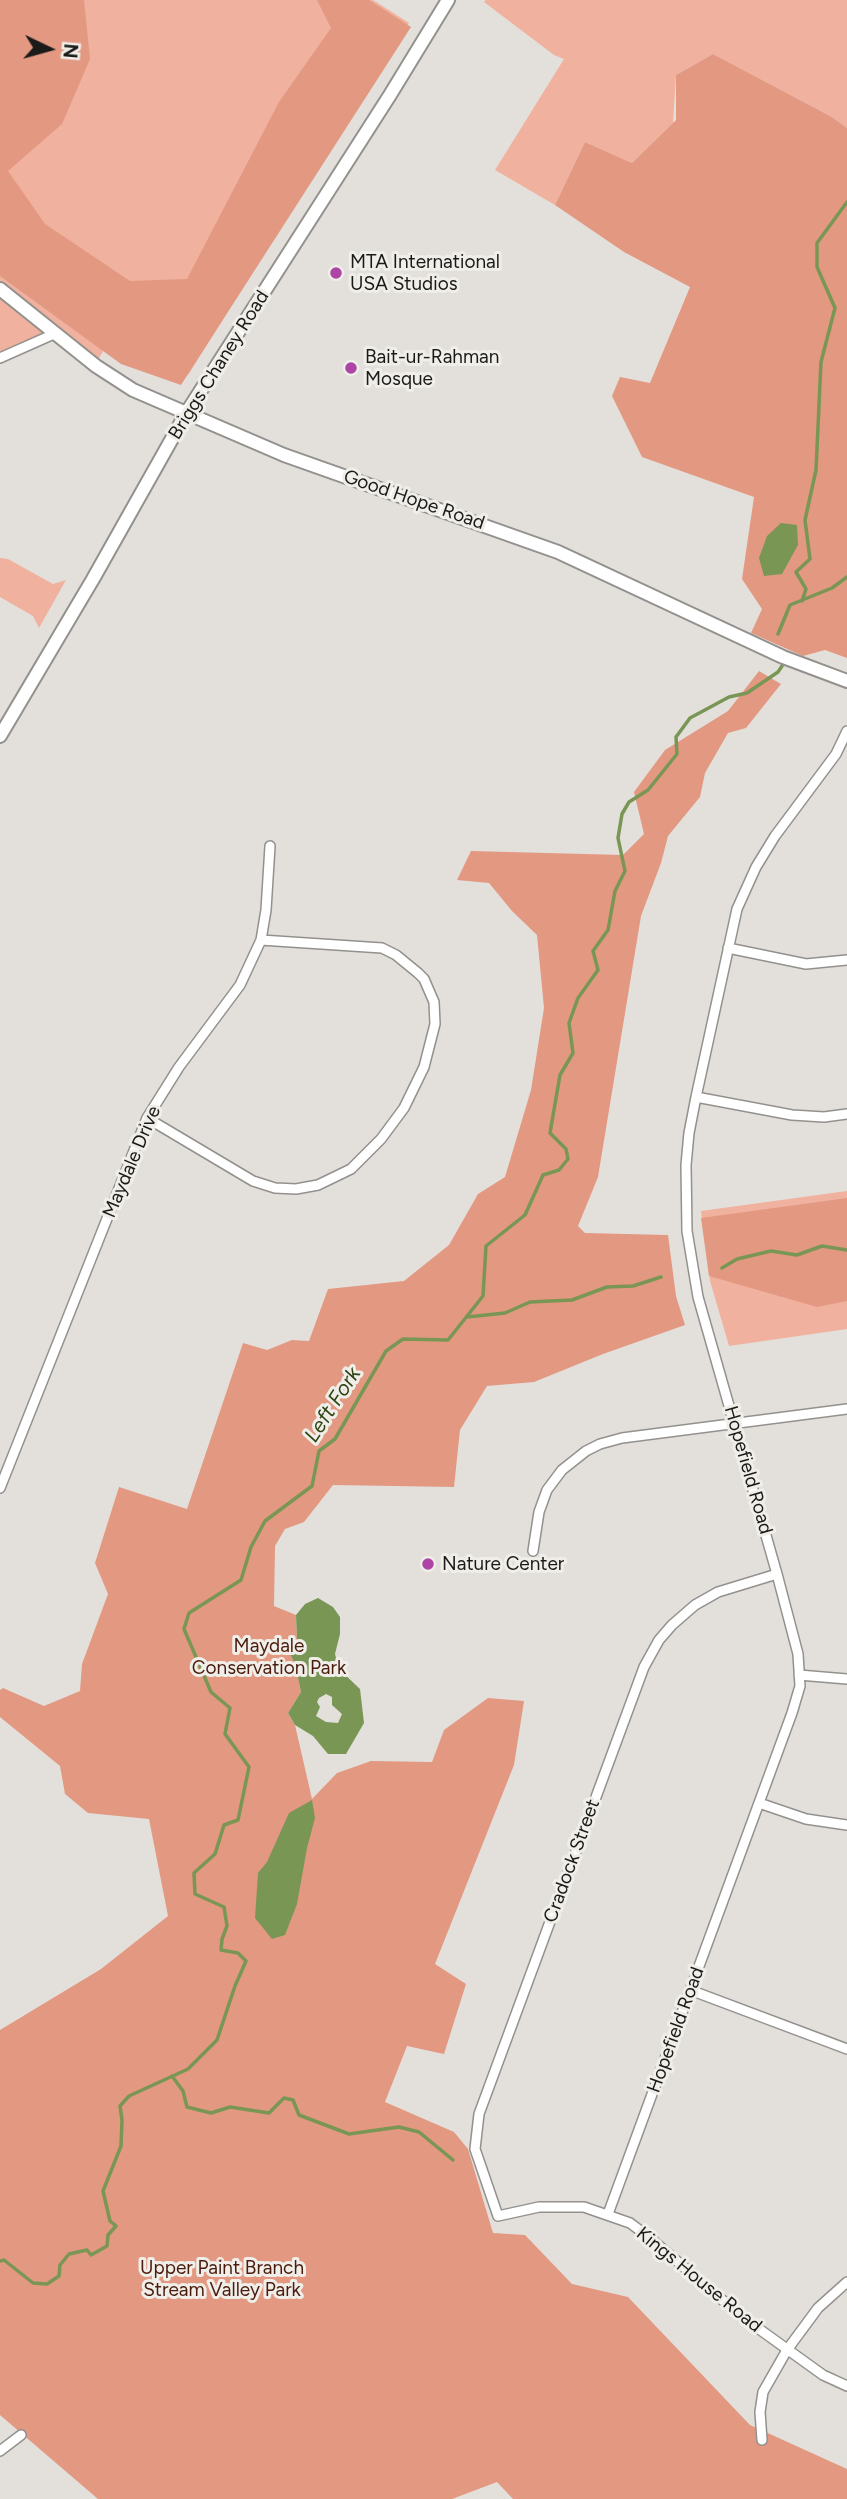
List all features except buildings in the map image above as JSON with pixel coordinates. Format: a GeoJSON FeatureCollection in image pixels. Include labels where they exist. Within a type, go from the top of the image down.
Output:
{"type":"FeatureCollection","features":[{"type":"Feature","properties":{"kind":"street","name":"Briggs Chaney Road"},"geometry":{"type":"LineString","coordinates":[[0,736],[187,412],[448,0]]}},
{"type":"Feature","properties":{"kind":"street","name":"Good Hope Road"},"geometry":{"type":"LineString","coordinates":[[0,289],[96,366],[133,390],[284,455],[558,552],[783,657],[847,681]]}},
{"type":"Feature","properties":{"kind":"street"},"geometry":{"type":"LineString","coordinates":[[0,358],[54,334]]}},
{"type":"Feature","properties":{"kind":"street","name":"Hopefield Road"},"geometry":{"type":"LineString","coordinates":[[608,2214],[800,1686],[798,1654],[698,1297],[687,1231],[686,1165],[696,1097],[737,909],[756,867],[775,836],[836,754],[847,731]]}},
{"type":"Feature","properties":{"kind":"street","name":"Maydale Drive"},"geometry":{"type":"LineString","coordinates":[[0,1488],[147,1118],[179,1067],[240,985],[261,940],[266,910],[270,846]]}},
{"type":"Feature","properties":{"kind":"street"},"geometry":{"type":"LineString","coordinates":[[147,1118],[253,1181],[275,1188],[296,1189],[318,1185],[351,1169],[382,1139],[404,1108],[424,1067],[435,1024],[433,1002],[424,979],[396,955],[382,948],[261,940]]}},
{"type":"Feature","properties":{"kind":"street"},"geometry":{"type":"LineString","coordinates":[[727,948],[806,964],[847,960]]}},
{"type":"Feature","properties":{"kind":"street"},"geometry":{"type":"LineString","coordinates":[[696,1097],[792,1115],[824,1117],[847,1114]]}},
{"type":"Feature","properties":{"kind":"street"},"geometry":{"type":"LineString","coordinates":[[533,1551],[547,1490],[562,1470],[586,1451],[600,1444],[622,1438],[847,1409]]}},
{"type":"Feature","properties":{"kind":"street","name":"Cradock Street"},"geometry":{"type":"LineString","coordinates":[[498,2216],[475,2149],[479,2114],[643,1667],[671,1625],[695,1605],[718,1592],[777,1574]]}},
{"type":"Feature","properties":{"kind":"street"},"geometry":{"type":"LineString","coordinates":[[799,1675],[847,1679]]}},
{"type":"Feature","properties":{"kind":"street"},"geometry":{"type":"LineString","coordinates":[[759,1802],[806,1819],[847,1825]]}},
{"type":"Feature","properties":{"kind":"street"},"geometry":{"type":"LineString","coordinates":[[690,1990],[847,2049]]}},
{"type":"Feature","properties":{"kind":"street","name":"Kings House Road"},"geometry":{"type":"LineString","coordinates":[[498,2216],[539,2207],[584,2207],[630,2224],[741,2316],[823,2375],[847,2386]]}},
{"type":"Feature","properties":{"kind":"street"},"geometry":{"type":"LineString","coordinates":[[762,2440],[760,2412],[764,2392],[788,2350],[818,2308],[847,2282]]}},
{"type":"Feature","properties":{"kind":"street"},"geometry":{"type":"LineString","coordinates":[[0,2451],[21,2435]]}},
{"type":"Feature","properties":{"kind":"shaded area"},"geometry":{"type":"Polygon","coordinates":[[[0,0],[373,0],[409,23],[188,375],[164,377],[111,339],[97,361],[0,286],[0,0]]]}},
{"type":"Feature","properties":{"kind":"shaded area"},"geometry":{"type":"Polygon","coordinates":[[[847,0],[847,128],[832,117],[713,54],[676,75],[673,123],[632,163],[585,142],[555,205],[495,170],[564,59],[554,55],[484,2],[847,0]]]}},
{"type":"Feature","properties":{"kind":"shaded area"},"geometry":{"type":"Polygon","coordinates":[[[0,296],[46,332],[0,352],[0,296]]]}},
{"type":"Feature","properties":{"kind":"shaded area"},"geometry":{"type":"Polygon","coordinates":[[[781,523],[797,525],[798,545],[782,574],[764,576],[759,558],[767,536],[781,523]]]}},
{"type":"Feature","properties":{"kind":"shaded area"},"geometry":{"type":"Polygon","coordinates":[[[0,558],[8,559],[53,584],[66,580],[39,628],[33,616],[0,597],[0,558]]]}},
{"type":"Feature","properties":{"kind":"shaded area"},"geometry":{"type":"Polygon","coordinates":[[[847,1191],[847,1329],[729,1346],[710,1281],[701,1211],[847,1191]]]}},
{"type":"Feature","properties":{"kind":"shaded area"},"geometry":{"type":"Polygon","coordinates":[[[318,1598],[333,1607],[340,1617],[340,1634],[335,1654],[339,1669],[360,1689],[364,1723],[346,1754],[328,1754],[313,1736],[295,1725],[288,1713],[301,1692],[295,1664],[289,1652],[297,1640],[296,1615],[305,1604],[318,1598]],[[326,1694],[319,1698],[317,1702],[320,1707],[316,1716],[326,1722],[338,1723],[342,1714],[332,1705],[332,1697],[326,1694]]]}},
{"type":"Feature","properties":{"kind":"shaded area"},"geometry":{"type":"Polygon","coordinates":[[[312,1800],[315,1818],[297,1904],[285,1935],[272,1939],[255,1918],[258,1873],[267,1862],[289,1813],[312,1800]]]}},
{"type":"Feature","properties":{"kind":"green space"},"geometry":{"type":"Polygon","coordinates":[[[0,0],[84,0],[90,59],[62,124],[8,171],[45,224],[130,281],[187,279],[279,102],[331,28],[317,0],[369,0],[411,27],[181,385],[121,364],[0,276],[0,0]]]}},
{"type":"Feature","properties":{"kind":"green space"},"geometry":{"type":"Polygon","coordinates":[[[713,54],[832,117],[847,128],[847,658],[825,650],[803,656],[751,633],[762,609],[742,579],[754,497],[642,457],[612,396],[620,377],[650,383],[690,287],[624,252],[555,205],[585,142],[632,163],[676,120],[676,75],[713,54]]]}},
{"type":"Feature","properties":{"kind":"green space"},"geometry":{"type":"Polygon","coordinates":[[[759,671],[781,684],[746,728],[728,733],[705,773],[700,797],[668,836],[641,916],[598,1177],[578,1226],[585,1233],[668,1235],[676,1296],[685,1325],[534,1382],[487,1386],[460,1430],[454,1487],[333,1485],[304,1522],[285,1529],[275,1546],[274,1606],[296,1615],[297,1641],[289,1652],[295,1664],[301,1692],[288,1713],[295,1725],[312,1799],[337,1773],[371,1761],[432,1762],[444,1730],[488,1698],[524,1701],[514,1765],[435,1964],[466,1984],[444,2054],[407,2046],[385,2102],[454,2132],[468,2149],[493,2233],[525,2235],[572,2284],[628,2297],[750,2425],[847,2469],[847,2499],[513,2499],[497,2482],[452,2499],[98,2499],[0,2415],[0,2030],[101,1969],[168,1916],[149,1819],[88,1813],[65,1794],[60,1766],[0,1717],[0,1690],[3,1688],[44,1706],[80,1691],[82,1664],[108,1594],[95,1563],[119,1487],[187,1509],[243,1343],[267,1350],[292,1340],[309,1341],[328,1289],[404,1281],[449,1245],[478,1194],[505,1177],[531,1090],[544,1008],[537,935],[489,883],[457,880],[471,851],[623,855],[644,834],[634,792],[665,750],[728,711],[759,671]]]}},
{"type":"Feature","properties":{"kind":"green space"},"geometry":{"type":"Polygon","coordinates":[[[847,1198],[847,1301],[817,1307],[709,1276],[701,1218],[847,1198]]]}},
{"type":"Feature","properties":{"kind":"waterway"},"geometry":{"type":"LineString","coordinates":[[802,601],[806,589],[796,572],[810,559],[805,520],[816,470],[821,362],[835,308],[817,267],[817,243],[847,202]]}},
{"type":"Feature","properties":{"kind":"waterway","name":"Left Fork"},"geometry":{"type":"LineString","coordinates":[[778,634],[790,605],[832,588],[847,577]]}},
{"type":"Feature","properties":{"kind":"waterway","name":"Left Fork"},"geometry":{"type":"LineString","coordinates":[[0,2261],[4,2260],[33,2283],[47,2284],[59,2276],[60,2265],[69,2254],[87,2250],[91,2255],[107,2246],[108,2235],[116,2226],[110,2221],[103,2191],[121,2146],[120,2106],[129,2096],[188,2069],[217,2040],[246,1961],[238,1953],[221,1950],[227,1926],[224,1907],[195,1894],[194,1873],[215,1854],[224,1825],[238,1820],[249,1767],[225,1734],[230,1708],[211,1692],[184,1629],[189,1613],[241,1580],[251,1547],[265,1521],[312,1486],[319,1451],[335,1439],[386,1351],[403,1339],[448,1340],[483,1296],[486,1246],[525,1215],[543,1175],[559,1170],[568,1159],[566,1149],[550,1133],[560,1075],[573,1053],[569,1023],[578,998],[598,970],[593,951],[608,930],[615,891],[625,871],[618,838],[622,814],[629,802],[648,790],[677,754],[676,737],[690,718],[729,697],[747,693],[778,672],[782,666]]}},
{"type":"Feature","properties":{"kind":"waterway"},"geometry":{"type":"LineString","coordinates":[[722,1268],[737,1259],[771,1251],[797,1255],[822,1246],[847,1250]]}},
{"type":"Feature","properties":{"kind":"waterway"},"geometry":{"type":"LineString","coordinates":[[467,1317],[505,1313],[530,1302],[572,1300],[607,1287],[633,1286],[661,1277]]}},
{"type":"Feature","properties":{"kind":"waterway"},"geometry":{"type":"LineString","coordinates":[[172,2076],[183,2091],[187,2107],[211,2113],[230,2107],[269,2113],[284,2098],[293,2100],[299,2115],[349,2134],[399,2127],[419,2132],[453,2160]]}},
{"type":"Feature","properties":{"kind":"place","name":"MTA International USA Studios"},"geometry":{"type":"Point","coordinates":[336,273]}},
{"type":"Feature","properties":{"kind":"place","name":"Bait-ur-Rahman Mosque"},"geometry":{"type":"Point","coordinates":[351,368]}},
{"type":"Feature","properties":{"kind":"place","name":"Nature Center"},"geometry":{"type":"Point","coordinates":[428,1564]}},
{"type":"Feature","properties":{"kind":"park label","name":"Maydale Conservation Park"},"geometry":{"type":"Point","coordinates":[269,1657]}},
{"type":"Feature","properties":{"kind":"park label","name":"Upper Paint Branch Stream Valley Park"},"geometry":{"type":"Point","coordinates":[222,2279]}}]}
